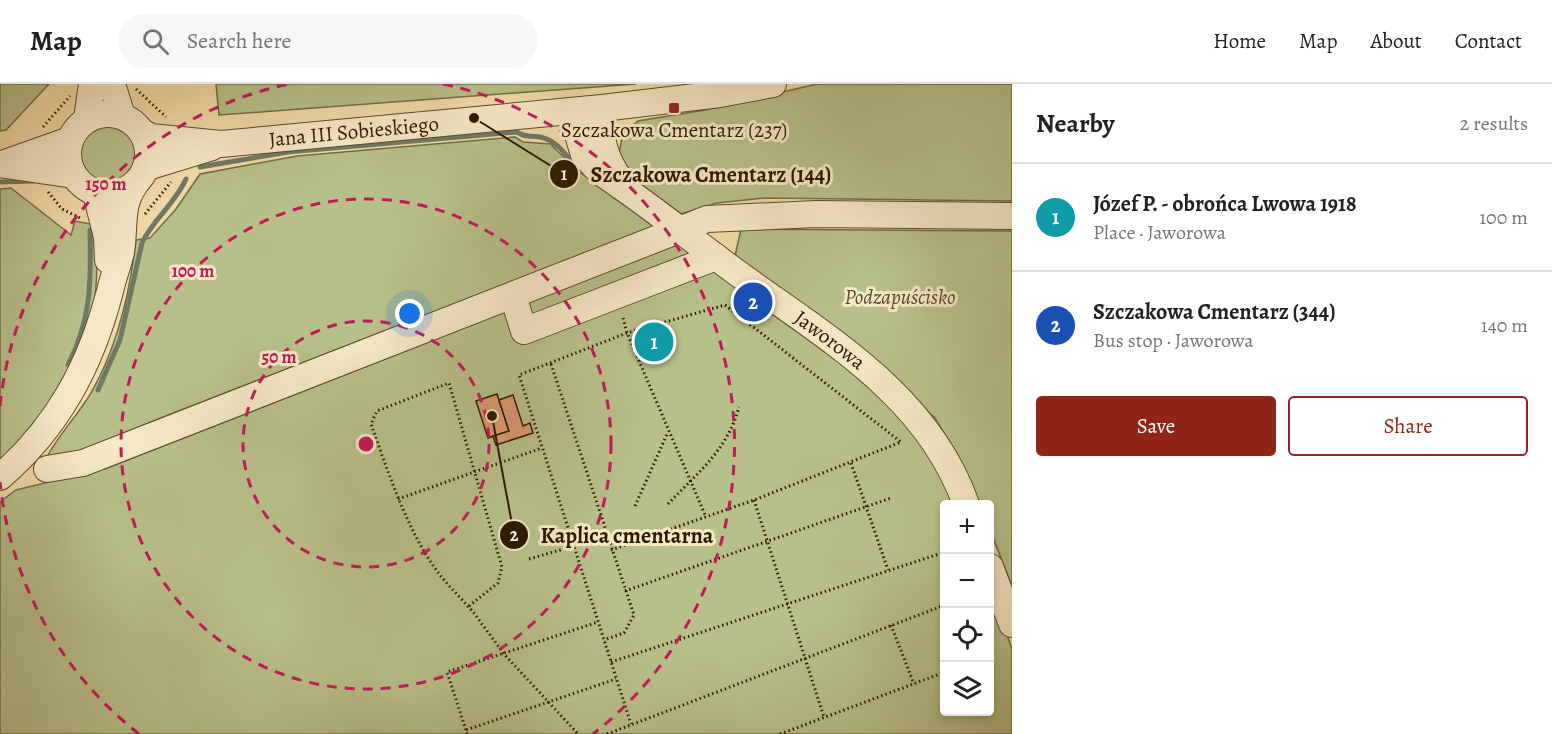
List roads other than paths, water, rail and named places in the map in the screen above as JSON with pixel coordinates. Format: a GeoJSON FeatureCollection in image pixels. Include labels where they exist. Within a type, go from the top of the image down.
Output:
{"type":"FeatureCollection","features":[{"type":"Feature","properties":{"kind":"street"},"geometry":{"type":"LineString","coordinates":[[112,84],[122,116],[151,137],[221,144]]}},
{"type":"Feature","properties":{"kind":"street","name":"Jana III Sobieskiego"},"geometry":{"type":"LineString","coordinates":[[221,144],[602,108],[708,95],[773,84]]}},
{"type":"Feature","properties":{"kind":"street"},"geometry":{"type":"LineString","coordinates":[[82,89],[87,120]]}},
{"type":"Feature","properties":{"kind":"street","name":"Jaworowa"},"geometry":{"type":"LineString","coordinates":[[602,108],[600,129],[608,164],[627,190]]}},
{"type":"Feature","properties":{"kind":"street","name":"Jaworowa"},"geometry":{"type":"LineString","coordinates":[[571,111],[584,155],[600,172],[866,366],[910,408],[934,437],[957,480],[964,500]]}},
{"type":"Feature","properties":{"kind":"street"},"geometry":{"type":"LineString","coordinates":[[122,116],[98,115],[87,120],[77,128],[70,140],[69,164],[74,175],[80,183],[96,193],[123,192],[140,176],[221,144]]}},
{"type":"Feature","properties":{"kind":"street"},"geometry":{"type":"LineString","coordinates":[[0,477],[25,455],[66,402],[97,339],[121,252],[126,198],[140,176],[147,143],[142,132]]}},
{"type":"Feature","properties":{"kind":"street"},"geometry":{"type":"LineString","coordinates":[[2,164],[70,140]]}},
{"type":"Feature","properties":{"kind":"street"},"geometry":{"type":"LineString","coordinates":[[2,164],[74,175]]}},
{"type":"Feature","properties":{"kind":"street"},"geometry":{"type":"LineString","coordinates":[[96,193],[107,237],[110,290]]}},
{"type":"Feature","properties":{"kind":"street"},"geometry":{"type":"LineString","coordinates":[[47,469],[83,463],[707,219],[816,214],[1012,216]]}},
{"type":"Feature","properties":{"kind":"street"},"geometry":{"type":"LineString","coordinates":[[513,296],[524,331],[716,257]]}},
{"type":"Feature","properties":{"kind":"street"},"geometry":{"type":"LineString","coordinates":[[994,577],[1012,624]]}},
{"type":"Feature","properties":{"kind":"waterway"},"geometry":{"type":"LineString","coordinates":[[200,167],[288,152],[517,132],[551,141],[566,154],[575,170]]}},
{"type":"Feature","properties":{"kind":"waterway"},"geometry":{"type":"LineString","coordinates":[[98,390],[120,340],[142,243],[186,179]]}},
{"type":"Feature","properties":{"kind":"waterway"},"geometry":{"type":"LineString","coordinates":[[0,182],[34,181]]}},
{"type":"Feature","properties":{"kind":"waterway"},"geometry":{"type":"LineString","coordinates":[[68,365],[86,315],[90,283],[90,230]]}},
{"type":"Feature","properties":{"kind":"place","name":"Szczakowa Cmentarz (237)"},"geometry":{"type":"Point","coordinates":[674,108]}},
{"type":"Feature","properties":{"kind":"place","name":"Szczakowa Cmentarz (144)"},"geometry":{"type":"Point","coordinates":[474,118]}},
{"type":"Feature","properties":{"kind":"place","name":"Szczakowa Cmentarz (344)"},"geometry":{"type":"Point","coordinates":[753,302]}},
{"type":"Feature","properties":{"kind":"place","name":"Józef P. - obrońca Lwowa 1918"},"geometry":{"type":"Point","coordinates":[654,342]}},
{"type":"Feature","properties":{"kind":"place","name":"Kaplica cmentarna"},"geometry":{"type":"Point","coordinates":[492,416]}},
{"type":"Feature","properties":{"kind":"park label","name":"Podzapuścisko"},"geometry":{"type":"Point","coordinates":[900,297]}}]}
